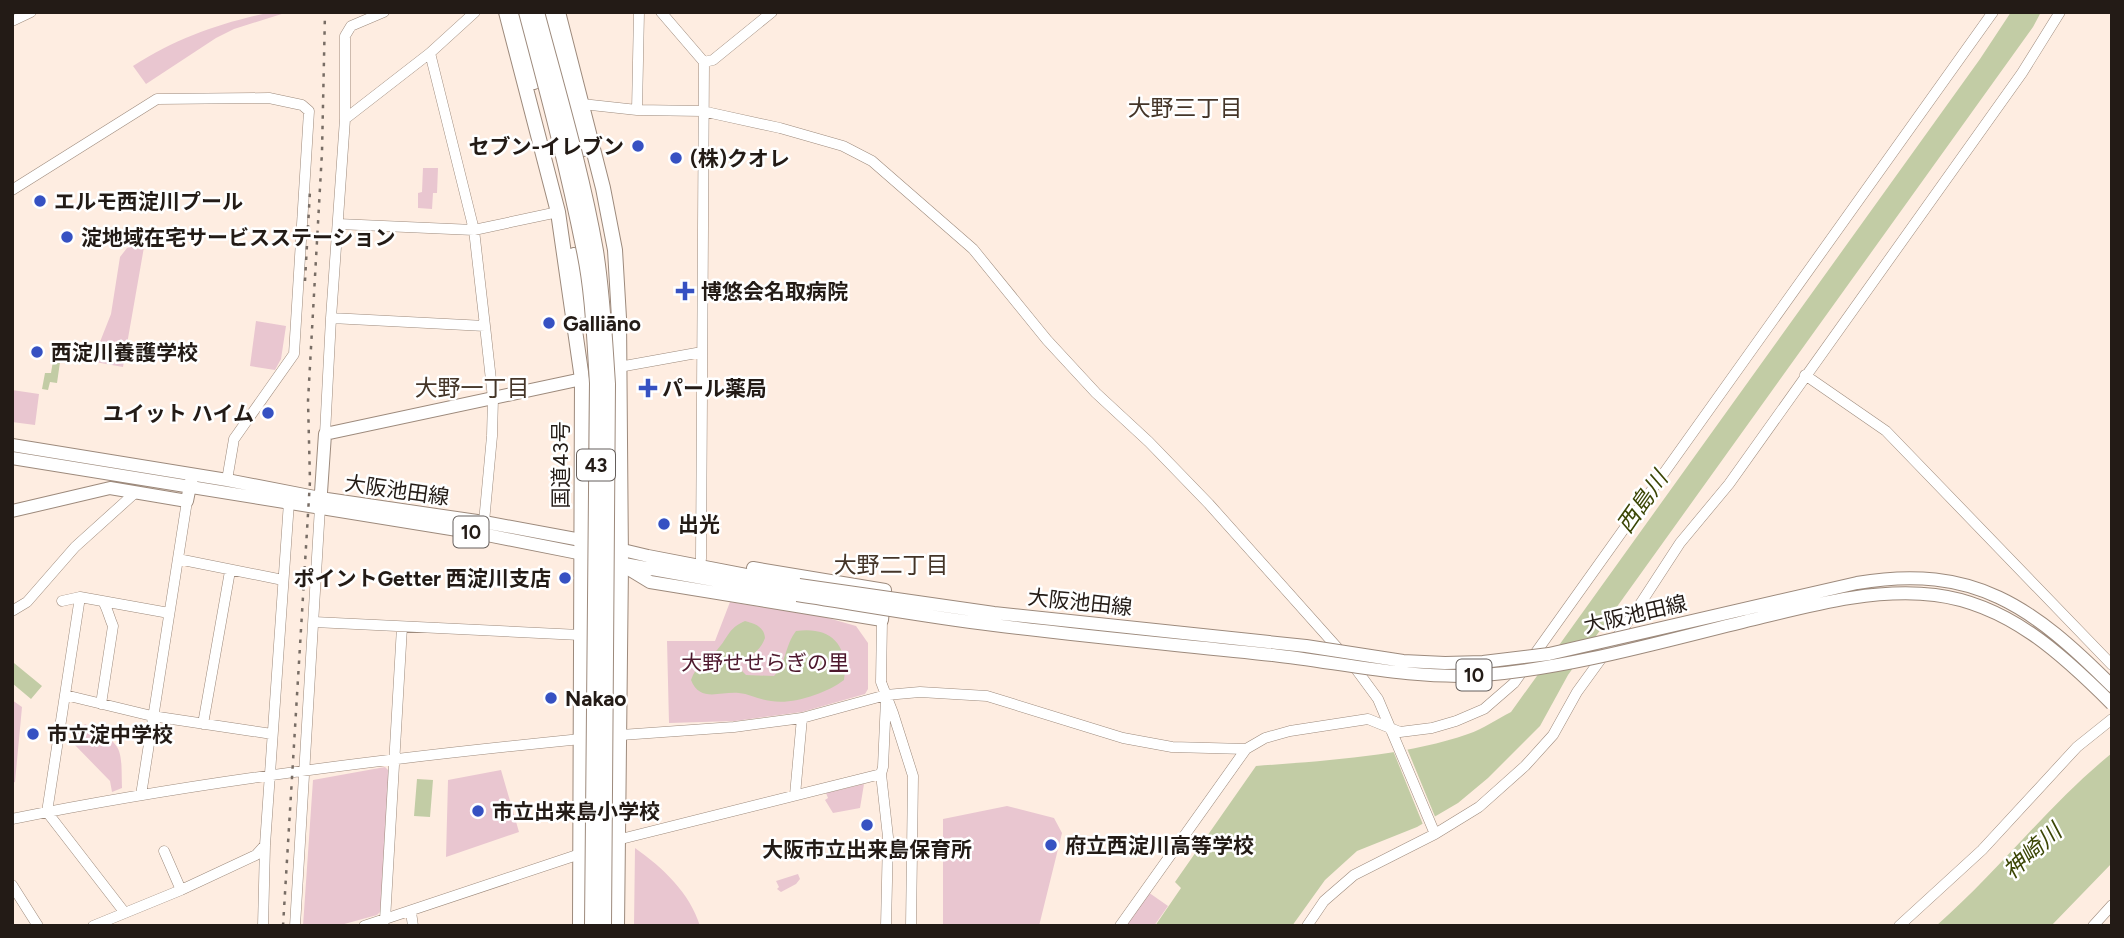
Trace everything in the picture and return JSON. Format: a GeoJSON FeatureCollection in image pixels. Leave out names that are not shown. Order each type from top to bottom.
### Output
{"type":"FeatureCollection","features":[{"type":"Feature","properties":{"kind":"highway","name":"国道43号"},"geometry":{"type":"LineString","coordinates":[[506,12],[558,212],[582,379],[580,854],[583,924]]}},
{"type":"Feature","properties":{"kind":"highway"},"geometry":{"type":"LineString","coordinates":[[516,12],[562,194],[579,288],[584,337],[582,379]]}},
{"type":"Feature","properties":{"kind":"highway","name":"国道43号"},"geometry":{"type":"LineString","coordinates":[[526,12],[585,252],[593,311],[597,383],[583,924]]}},
{"type":"Feature","properties":{"kind":"highway","name":"43"},"geometry":{"type":"LineString","coordinates":[[537,12],[583,186],[596,252],[605,324],[608,384],[604,926]]}},
{"type":"Feature","properties":{"kind":"highway"},"geometry":{"type":"LineString","coordinates":[[546,12],[601,220],[619,318]]}},
{"type":"Feature","properties":{"kind":"highway","name":"43"},"geometry":{"type":"LineString","coordinates":[[558,12],[610,219],[615,250],[619,318],[621,558],[621,735],[617,839],[619,926]]}},
{"type":"Feature","properties":{"kind":"main road"},"geometry":{"type":"LineString","coordinates":[[320,502],[325,434],[582,379]]}},
{"type":"Feature","properties":{"kind":"main road","name":"大阪池田線"},"geometry":{"type":"LineString","coordinates":[[12,445],[289,502],[320,502],[484,522],[621,558],[993,625],[1304,658],[1402,673],[1484,674],[1551,666],[1834,601],[1895,594],[1930,594],[1979,606],[2019,625],[2059,654],[2112,704]]}},
{"type":"Feature","properties":{"kind":"main road","name":"大阪池田線"},"geometry":{"type":"LineString","coordinates":[[12,458],[191,481],[227,480],[320,502],[581,546]]}},
{"type":"Feature","properties":{"kind":"main road"},"geometry":{"type":"LineString","coordinates":[[12,510],[110,488],[187,501],[191,481]]}},
{"type":"Feature","properties":{"kind":"main road","name":"大阪池田線"},"geometry":{"type":"LineString","coordinates":[[621,558],[648,556],[798,590],[1306,646],[1404,661],[1445,663],[1483,662],[1549,654],[1857,583],[1894,578],[1927,578],[1962,584],[2015,604],[2060,636],[2112,686]]}},
{"type":"Feature","properties":{"kind":"main road"},"geometry":{"type":"LineString","coordinates":[[621,558],[650,582],[882,620],[885,590],[701,559],[648,556]]}},
{"type":"Feature","properties":{"kind":"street"},"geometry":{"type":"LineString","coordinates":[[12,22],[31,12]]}},
{"type":"Feature","properties":{"kind":"street"},"geometry":{"type":"LineString","coordinates":[[325,434],[345,119],[346,32],[351,26],[384,12]]}},
{"type":"Feature","properties":{"kind":"street"},"geometry":{"type":"LineString","coordinates":[[345,119],[430,53],[475,12]]}},
{"type":"Feature","properties":{"kind":"street"},"geometry":{"type":"LineString","coordinates":[[637,110],[639,12]]}},
{"type":"Feature","properties":{"kind":"street"},"geometry":{"type":"LineString","coordinates":[[661,12],[704,62],[701,559]]}},
{"type":"Feature","properties":{"kind":"street"},"geometry":{"type":"LineString","coordinates":[[704,62],[713,60],[772,12]]}},
{"type":"Feature","properties":{"kind":"street"},"geometry":{"type":"LineString","coordinates":[[1120,926],[1246,749],[1265,738],[1290,731],[1368,719],[1400,732],[1432,727],[1456,721],[1484,709],[1514,683],[1993,12]]}},
{"type":"Feature","properties":{"kind":"street"},"geometry":{"type":"LineString","coordinates":[[1307,926],[1324,901],[1354,875],[1479,807],[1525,766],[1553,734],[1577,692],[1635,612],[1680,542],[1728,484],[2022,73],[2060,12]]}},
{"type":"Feature","properties":{"kind":"street"},"geometry":{"type":"LineString","coordinates":[[430,53],[474,230],[493,398],[484,522]]}},
{"type":"Feature","properties":{"kind":"street"},"geometry":{"type":"LineString","coordinates":[[12,190],[157,99],[270,98],[290,101],[306,107],[309,111],[295,354],[234,439],[227,480]]}},
{"type":"Feature","properties":{"kind":"street"},"geometry":{"type":"LineString","coordinates":[[582,104],[637,110],[702,111],[780,128],[843,146],[872,162],[950,228],[980,257],[1047,340],[1096,393],[1149,442],[1209,504],[1364,678],[1378,699],[1400,747],[1433,830]]}},
{"type":"Feature","properties":{"kind":"street"},"geometry":{"type":"LineString","coordinates":[[338,224],[474,230],[558,212]]}},
{"type":"Feature","properties":{"kind":"street"},"geometry":{"type":"LineString","coordinates":[[331,318],[485,326]]}},
{"type":"Feature","properties":{"kind":"street"},"geometry":{"type":"LineString","coordinates":[[619,367],[702,352]]}},
{"type":"Feature","properties":{"kind":"street"},"geometry":{"type":"LineString","coordinates":[[1805,375],[1886,431],[2112,665]]}},
{"type":"Feature","properties":{"kind":"street"},"geometry":{"type":"LineString","coordinates":[[12,611],[27,603],[75,547],[136,492]]}},
{"type":"Feature","properties":{"kind":"street"},"geometry":{"type":"LineString","coordinates":[[141,795],[187,501]]}},
{"type":"Feature","properties":{"kind":"street"},"geometry":{"type":"LineString","coordinates":[[263,926],[265,845],[289,502]]}},
{"type":"Feature","properties":{"kind":"street"},"geometry":{"type":"LineString","coordinates":[[295,926],[320,502]]}},
{"type":"Feature","properties":{"kind":"street"},"geometry":{"type":"LineString","coordinates":[[178,559],[283,580]]}},
{"type":"Feature","properties":{"kind":"street"},"geometry":{"type":"LineString","coordinates":[[203,724],[230,570]]}},
{"type":"Feature","properties":{"kind":"street"},"geometry":{"type":"LineString","coordinates":[[62,601],[80,597],[169,613]]}},
{"type":"Feature","properties":{"kind":"street"},"geometry":{"type":"LineString","coordinates":[[80,597],[47,812],[125,913]]}},
{"type":"Feature","properties":{"kind":"street"},"geometry":{"type":"LineString","coordinates":[[101,704],[113,626],[109,618],[110,612],[103,601]]}},
{"type":"Feature","properties":{"kind":"street"},"geometry":{"type":"LineString","coordinates":[[882,620],[881,682],[913,776],[911,926]]}},
{"type":"Feature","properties":{"kind":"street"},"geometry":{"type":"LineString","coordinates":[[314,622],[580,635]]}},
{"type":"Feature","properties":{"kind":"street"},"geometry":{"type":"LineString","coordinates":[[385,920],[402,627]]}},
{"type":"Feature","properties":{"kind":"street"},"geometry":{"type":"LineString","coordinates":[[621,735],[734,727],[802,718],[886,695],[920,692],[986,696],[1123,738],[1172,747],[1246,749]]}},
{"type":"Feature","properties":{"kind":"street"},"geometry":{"type":"LineString","coordinates":[[65,695],[152,716],[272,734]]}},
{"type":"Feature","properties":{"kind":"street"},"geometry":{"type":"LineString","coordinates":[[886,695],[881,774],[888,837],[886,926]]}},
{"type":"Feature","properties":{"kind":"street"},"geometry":{"type":"LineString","coordinates":[[795,795],[802,718]]}},
{"type":"Feature","properties":{"kind":"street"},"geometry":{"type":"LineString","coordinates":[[1899,926],[1982,850],[2077,747],[2112,719]]}},
{"type":"Feature","properties":{"kind":"street"},"geometry":{"type":"LineString","coordinates":[[12,818],[270,775],[394,758],[582,739]]}},
{"type":"Feature","properties":{"kind":"street"},"geometry":{"type":"LineString","coordinates":[[364,926],[580,854],[617,839],[881,774]]}},
{"type":"Feature","properties":{"kind":"street"},"geometry":{"type":"LineString","coordinates":[[93,926],[181,890],[256,855],[265,845]]}},
{"type":"Feature","properties":{"kind":"street"},"geometry":{"type":"LineString","coordinates":[[164,851],[181,890]]}},
{"type":"Feature","properties":{"kind":"street"},"geometry":{"type":"LineString","coordinates":[[12,886],[38,926]]}},
{"type":"Feature","properties":{"kind":"street"},"geometry":{"type":"LineString","coordinates":[[2093,926],[2112,905]]}},
{"type":"Feature","properties":{"kind":"street"},"geometry":{"type":"LineString","coordinates":[[411,912],[413,926]]}},
{"type":"Feature","properties":{"kind":"green space"},"geometry":{"type":"Polygon","coordinates":[[[272,12],[288,12],[234,29],[216,38],[146,84],[133,66],[200,32],[272,12]]]}},
{"type":"Feature","properties":{"kind":"green space"},"geometry":{"type":"Polygon","coordinates":[[[423,168],[438,168],[437,193],[433,193],[432,209],[418,208],[423,168]]]}},
{"type":"Feature","properties":{"kind":"green space"},"geometry":{"type":"Polygon","coordinates":[[[144,247],[123,367],[95,362],[94,357],[111,314],[120,257],[127,248],[144,247]]]}},
{"type":"Feature","properties":{"kind":"green space"},"geometry":{"type":"Polygon","coordinates":[[[256,321],[286,326],[281,359],[275,370],[250,366],[256,321]]]}},
{"type":"Feature","properties":{"kind":"green space"},"geometry":{"type":"Polygon","coordinates":[[[12,390],[39,394],[35,425],[12,422],[12,390]]]}},
{"type":"Feature","properties":{"kind":"green space","name":"大野せせらぎの里"},"geometry":{"type":"Polygon","coordinates":[[[730,602],[821,616],[856,626],[868,643],[868,689],[865,694],[802,712],[735,721],[669,723],[667,641],[715,641],[730,602]]]}},
{"type":"Feature","properties":{"kind":"green space"},"geometry":{"type":"Polygon","coordinates":[[[12,700],[22,707],[15,782],[12,783],[12,700]]]}},
{"type":"Feature","properties":{"kind":"green space"},"geometry":{"type":"Polygon","coordinates":[[[85,724],[107,737],[118,748],[122,788],[112,792],[110,781],[71,741],[85,724]]]}},
{"type":"Feature","properties":{"kind":"green space"},"geometry":{"type":"Polygon","coordinates":[[[385,767],[389,771],[381,911],[377,915],[337,926],[303,926],[313,780],[385,767]]]}},
{"type":"Feature","properties":{"kind":"green space"},"geometry":{"type":"Polygon","coordinates":[[[501,770],[519,832],[446,857],[448,780],[501,770]]]}},
{"type":"Feature","properties":{"kind":"green space"},"geometry":{"type":"Polygon","coordinates":[[[864,784],[860,808],[833,813],[825,800],[828,798],[826,793],[864,784]]]}},
{"type":"Feature","properties":{"kind":"green space"},"geometry":{"type":"Polygon","coordinates":[[[1007,806],[1054,818],[1062,833],[1039,926],[943,926],[943,819],[1007,806]]]}},
{"type":"Feature","properties":{"kind":"green space"},"geometry":{"type":"Polygon","coordinates":[[[635,848],[674,882],[689,903],[700,926],[634,926],[635,848]]]}},
{"type":"Feature","properties":{"kind":"green space"},"geometry":{"type":"Polygon","coordinates":[[[798,874],[800,879],[796,884],[781,892],[777,889],[779,887],[776,881],[798,874]]]}},
{"type":"Feature","properties":{"kind":"green space"},"geometry":{"type":"Polygon","coordinates":[[[1148,892],[1168,906],[1154,926],[1124,926],[1148,892]]]}},
{"type":"Feature","properties":{"kind":"water"},"geometry":{"type":"Polygon","coordinates":[[[2011,12],[2041,12],[2033,27],[1568,675],[1540,726],[1488,778],[1458,803],[1417,827],[1357,851],[1325,880],[1292,926],[1155,926],[1181,888],[1175,882],[1256,766],[1418,748],[1474,732],[1511,712],[2011,12]]]}},
{"type":"Feature","properties":{"kind":"water"},"geometry":{"type":"Polygon","coordinates":[[[53,361],[60,362],[57,383],[50,382],[48,390],[42,389],[45,373],[51,373],[53,361]]]}},
{"type":"Feature","properties":{"kind":"water"},"geometry":{"type":"Polygon","coordinates":[[[745,621],[759,626],[765,638],[753,654],[735,658],[730,665],[731,669],[742,671],[746,675],[774,676],[796,631],[808,630],[828,635],[835,640],[844,657],[844,680],[799,700],[780,702],[739,693],[705,694],[700,691],[691,680],[696,671],[717,650],[731,630],[745,621]]]}},
{"type":"Feature","properties":{"kind":"water"},"geometry":{"type":"Polygon","coordinates":[[[14,663],[42,686],[31,699],[12,683],[14,663]]]}},
{"type":"Feature","properties":{"kind":"water","name":"神崎川"},"geometry":{"type":"Polygon","coordinates":[[[2112,753],[2112,863],[2051,926],[1936,926],[1981,884],[2066,794],[2112,753]]]}},
{"type":"Feature","properties":{"kind":"water"},"geometry":{"type":"Polygon","coordinates":[[[417,779],[433,780],[430,817],[414,816],[417,779]]]}},
{"type":"Feature","properties":{"kind":"pier"},"geometry":{"type":"Polygon","coordinates":[[[1406,746],[1436,819],[1424,827],[1392,748],[1406,746]]]}},
{"type":"Feature","properties":{"kind":"railway"},"geometry":{"type":"LineString","coordinates":[[283,926],[310,481],[308,401],[322,152],[325,12]]}},
{"type":"Feature","properties":{"kind":"railway"},"geometry":{"type":"LineString","coordinates":[[305,281],[310,191]]}},
{"type":"Feature","properties":{"kind":"place","name":"セブン-イレブン"},"geometry":{"type":"Point","coordinates":[638,146]}},
{"type":"Feature","properties":{"kind":"place","name":"(株)クオレ"},"geometry":{"type":"Point","coordinates":[676,158]}},
{"type":"Feature","properties":{"kind":"place","name":"エルモ西淀川プール"},"geometry":{"type":"Point","coordinates":[40,201]}},
{"type":"Feature","properties":{"kind":"place","name":"淀地域在宅サービスステーション"},"geometry":{"type":"Point","coordinates":[67,237]}},
{"type":"Feature","properties":{"kind":"place","name":"博悠会名取病院"},"geometry":{"type":"Point","coordinates":[685,291]}},
{"type":"Feature","properties":{"kind":"place","name":"Galliāno"},"geometry":{"type":"Point","coordinates":[549,323]}},
{"type":"Feature","properties":{"kind":"place","name":"西淀川養護学校"},"geometry":{"type":"Point","coordinates":[37,352]}},
{"type":"Feature","properties":{"kind":"place","name":"パール薬局"},"geometry":{"type":"Point","coordinates":[648,388]}},
{"type":"Feature","properties":{"kind":"place","name":"ユイット ハイム"},"geometry":{"type":"Point","coordinates":[268,413]}},
{"type":"Feature","properties":{"kind":"place","name":"出光"},"geometry":{"type":"Point","coordinates":[664,524]}},
{"type":"Feature","properties":{"kind":"place","name":"ポイントGetter 西淀川支店"},"geometry":{"type":"Point","coordinates":[565,578]}},
{"type":"Feature","properties":{"kind":"place","name":"Nakao"},"geometry":{"type":"Point","coordinates":[551,698]}},
{"type":"Feature","properties":{"kind":"place","name":"市立淀中学校"},"geometry":{"type":"Point","coordinates":[33,734]}},
{"type":"Feature","properties":{"kind":"place","name":"市立出来島小学校"},"geometry":{"type":"Point","coordinates":[478,811]}},
{"type":"Feature","properties":{"kind":"place","name":"大阪市立出来島保育所"},"geometry":{"type":"Point","coordinates":[867,825]}},
{"type":"Feature","properties":{"kind":"place","name":"府立西淀川高等学校"},"geometry":{"type":"Point","coordinates":[1051,845]}},
{"type":"Feature","properties":{"kind":"district","name":"大野三丁目"},"geometry":{"type":"Point","coordinates":[1185,108]}},
{"type":"Feature","properties":{"kind":"district","name":"大野一丁目"},"geometry":{"type":"Point","coordinates":[472,388]}},
{"type":"Feature","properties":{"kind":"district","name":"大野二丁目"},"geometry":{"type":"Point","coordinates":[891,565]}},
{"type":"Feature","properties":{"kind":"water label","name":"西島川"},"geometry":{"type":"Point","coordinates":[1642,502]}}]}
